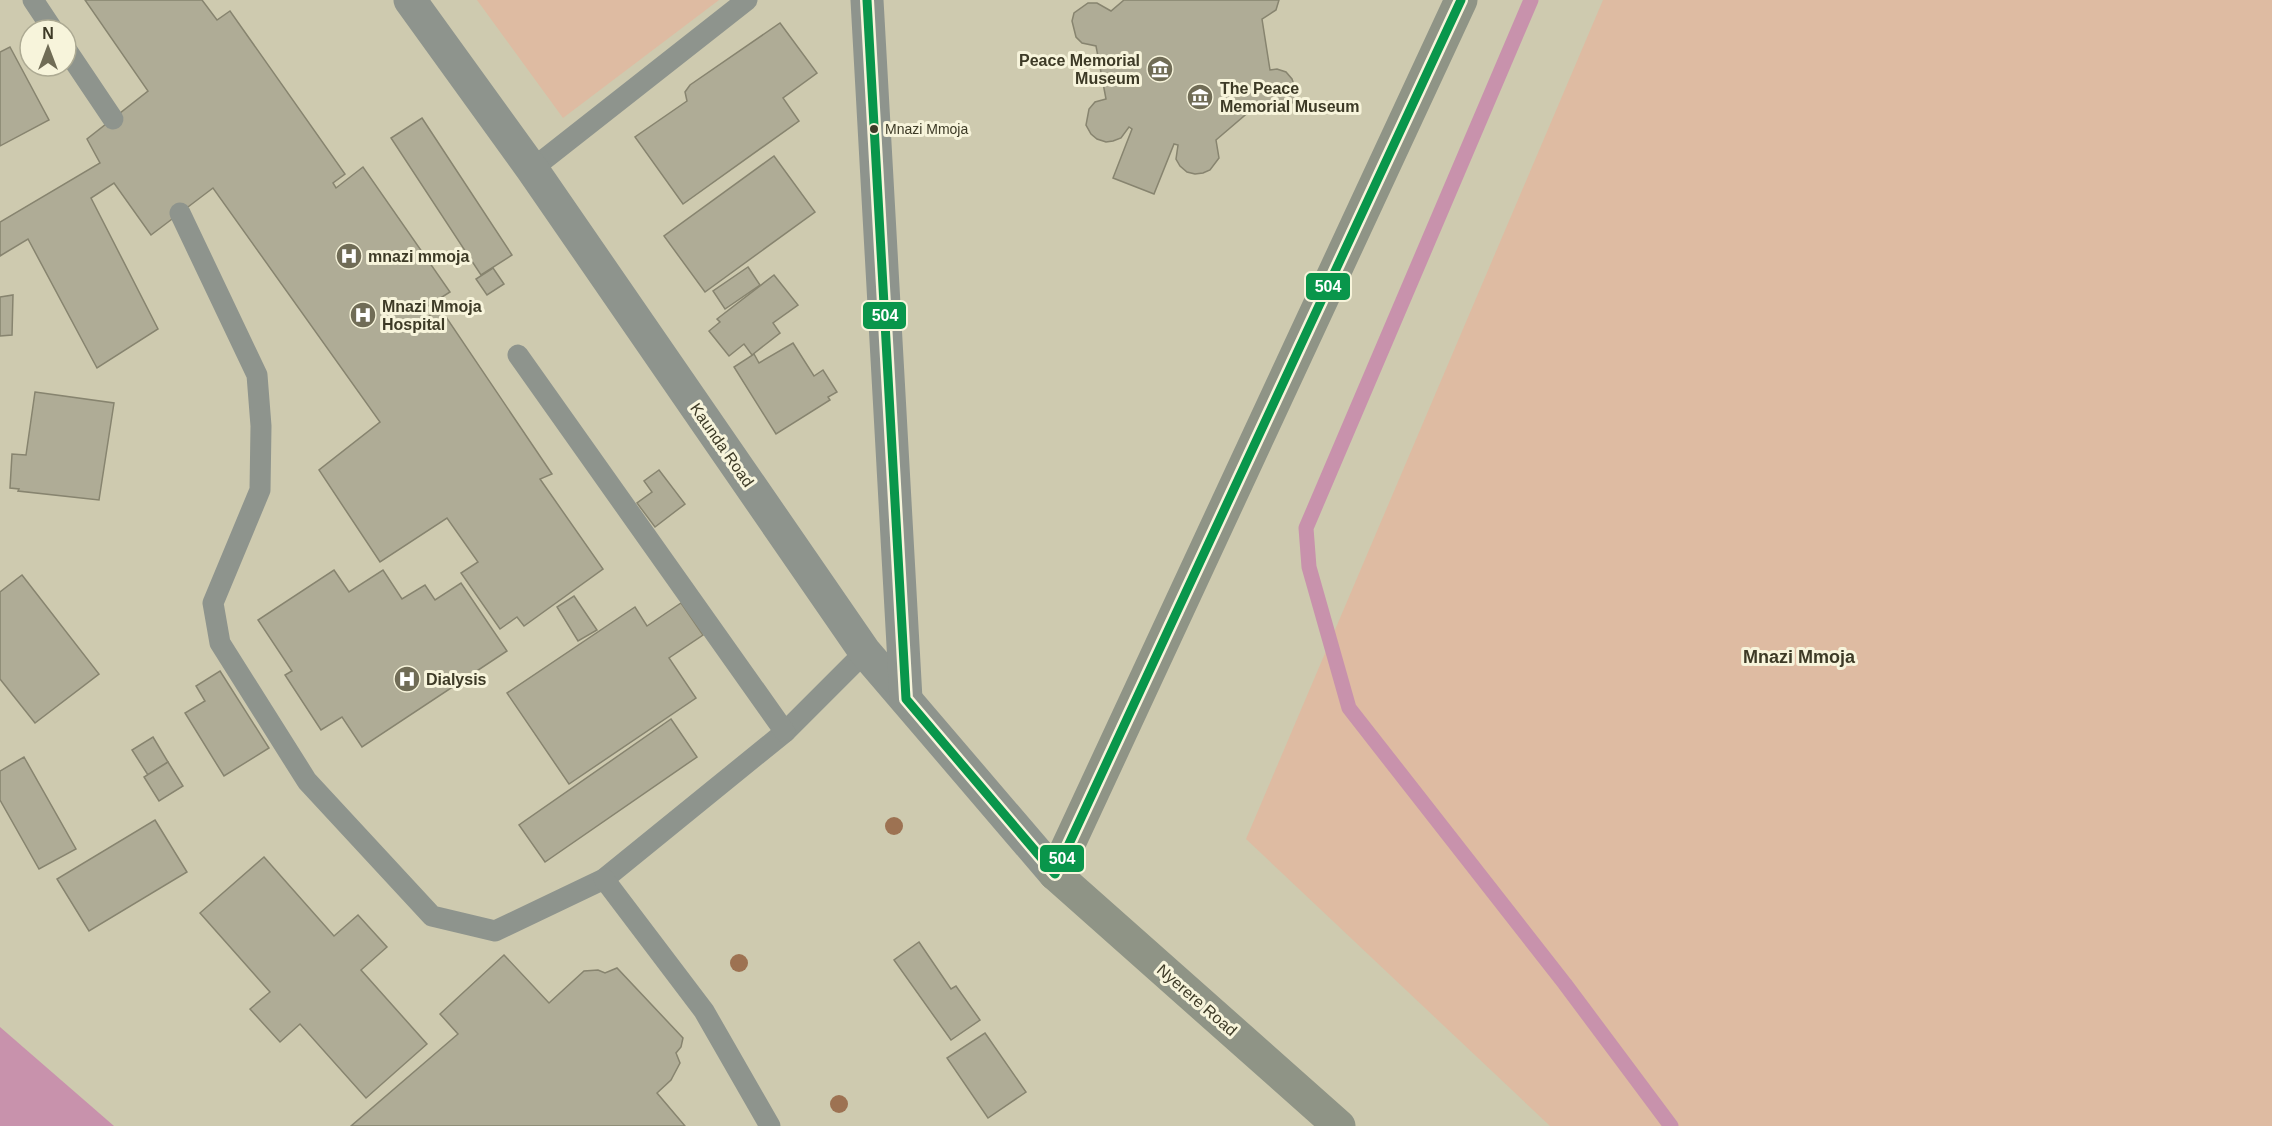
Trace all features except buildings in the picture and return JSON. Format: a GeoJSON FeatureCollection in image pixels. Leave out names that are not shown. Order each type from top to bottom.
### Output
{"type":"FeatureCollection","features":[{"type":"Feature","properties":{"kind":"main road"},"geometry":{"type":"LineString","coordinates":[[1055,874],[1461,0]]}},
{"type":"Feature","properties":{"kind":"main road","name":"Nyerere Road"},"geometry":{"type":"LineString","coordinates":[[1055,874],[1340,1126]]}},
{"type":"Feature","properties":{"kind":"street","name":"Kaunda Road"},"geometry":{"type":"LineString","coordinates":[[410,0],[532,168],[865,652],[1055,874]]}},
{"type":"Feature","properties":{"kind":"street"},"geometry":{"type":"LineString","coordinates":[[867,0],[906,699]]}},
{"type":"Feature","properties":{"kind":"lane"},"geometry":{"type":"LineString","coordinates":[[33,0],[45,18]]}},
{"type":"Feature","properties":{"kind":"lane"},"geometry":{"type":"LineString","coordinates":[[532,168],[747,0]]}},
{"type":"Feature","properties":{"kind":"lane"},"geometry":{"type":"LineString","coordinates":[[78,67],[113,119]]}},
{"type":"Feature","properties":{"kind":"lane"},"geometry":{"type":"LineString","coordinates":[[180,213],[257,375],[261,426],[260,490],[213,603],[220,643],[307,782],[432,916],[495,931],[604,879],[785,732],[865,652]]}},
{"type":"Feature","properties":{"kind":"lane"},"geometry":{"type":"LineString","coordinates":[[518,355],[785,732]]}},
{"type":"Feature","properties":{"kind":"lane"},"geometry":{"type":"LineString","coordinates":[[604,879],[704,1011],[770,1126]]}},
{"type":"Feature","properties":{"kind":"shaded area"},"geometry":{"type":"Polygon","coordinates":[[[477,0],[719,0],[563,118],[477,0]]]}},
{"type":"Feature","properties":{"kind":"shaded area"},"geometry":{"type":"Polygon","coordinates":[[[1603,0],[2272,0],[2272,1126],[1550,1126],[1246,839],[1603,0]]]}},
{"type":"Feature","properties":{"kind":"shaded area"},"geometry":{"type":"Polygon","coordinates":[[[0,1027],[114,1126],[0,1126],[0,1027]]]}},
{"type":"Feature","properties":{"kind":"waterway"},"geometry":{"type":"LineString","coordinates":[[1531,0],[1306,528],[1309,567],[1349,708],[1565,984],[1671,1126]]}},
{"type":"Feature","properties":{"kind":"transit line","name":"504"},"geometry":{"type":"LineString","coordinates":[[867,0],[906,699],[1055,874],[1461,0]]}},
{"type":"Feature","properties":{"kind":"place","name":"Peace Memorial Museum"},"geometry":{"type":"Point","coordinates":[1160,69]}},
{"type":"Feature","properties":{"kind":"place","name":"The Peace Memorial Museum"},"geometry":{"type":"Point","coordinates":[1200,97]}},
{"type":"Feature","properties":{"kind":"place","name":"Mnazi Mmoja"},"geometry":{"type":"Point","coordinates":[874,129]}},
{"type":"Feature","properties":{"kind":"place","name":"mnazi mmoja"},"geometry":{"type":"Point","coordinates":[349,256]}},
{"type":"Feature","properties":{"kind":"place","name":"Mnazi Mmoja Hospital"},"geometry":{"type":"Point","coordinates":[363,315]}},
{"type":"Feature","properties":{"kind":"place","name":"Dialysis"},"geometry":{"type":"Point","coordinates":[407,679]}},
{"type":"Feature","properties":{"kind":"district","name":"Mnazi Mmoja"},"geometry":{"type":"Point","coordinates":[1799,657]}}]}
